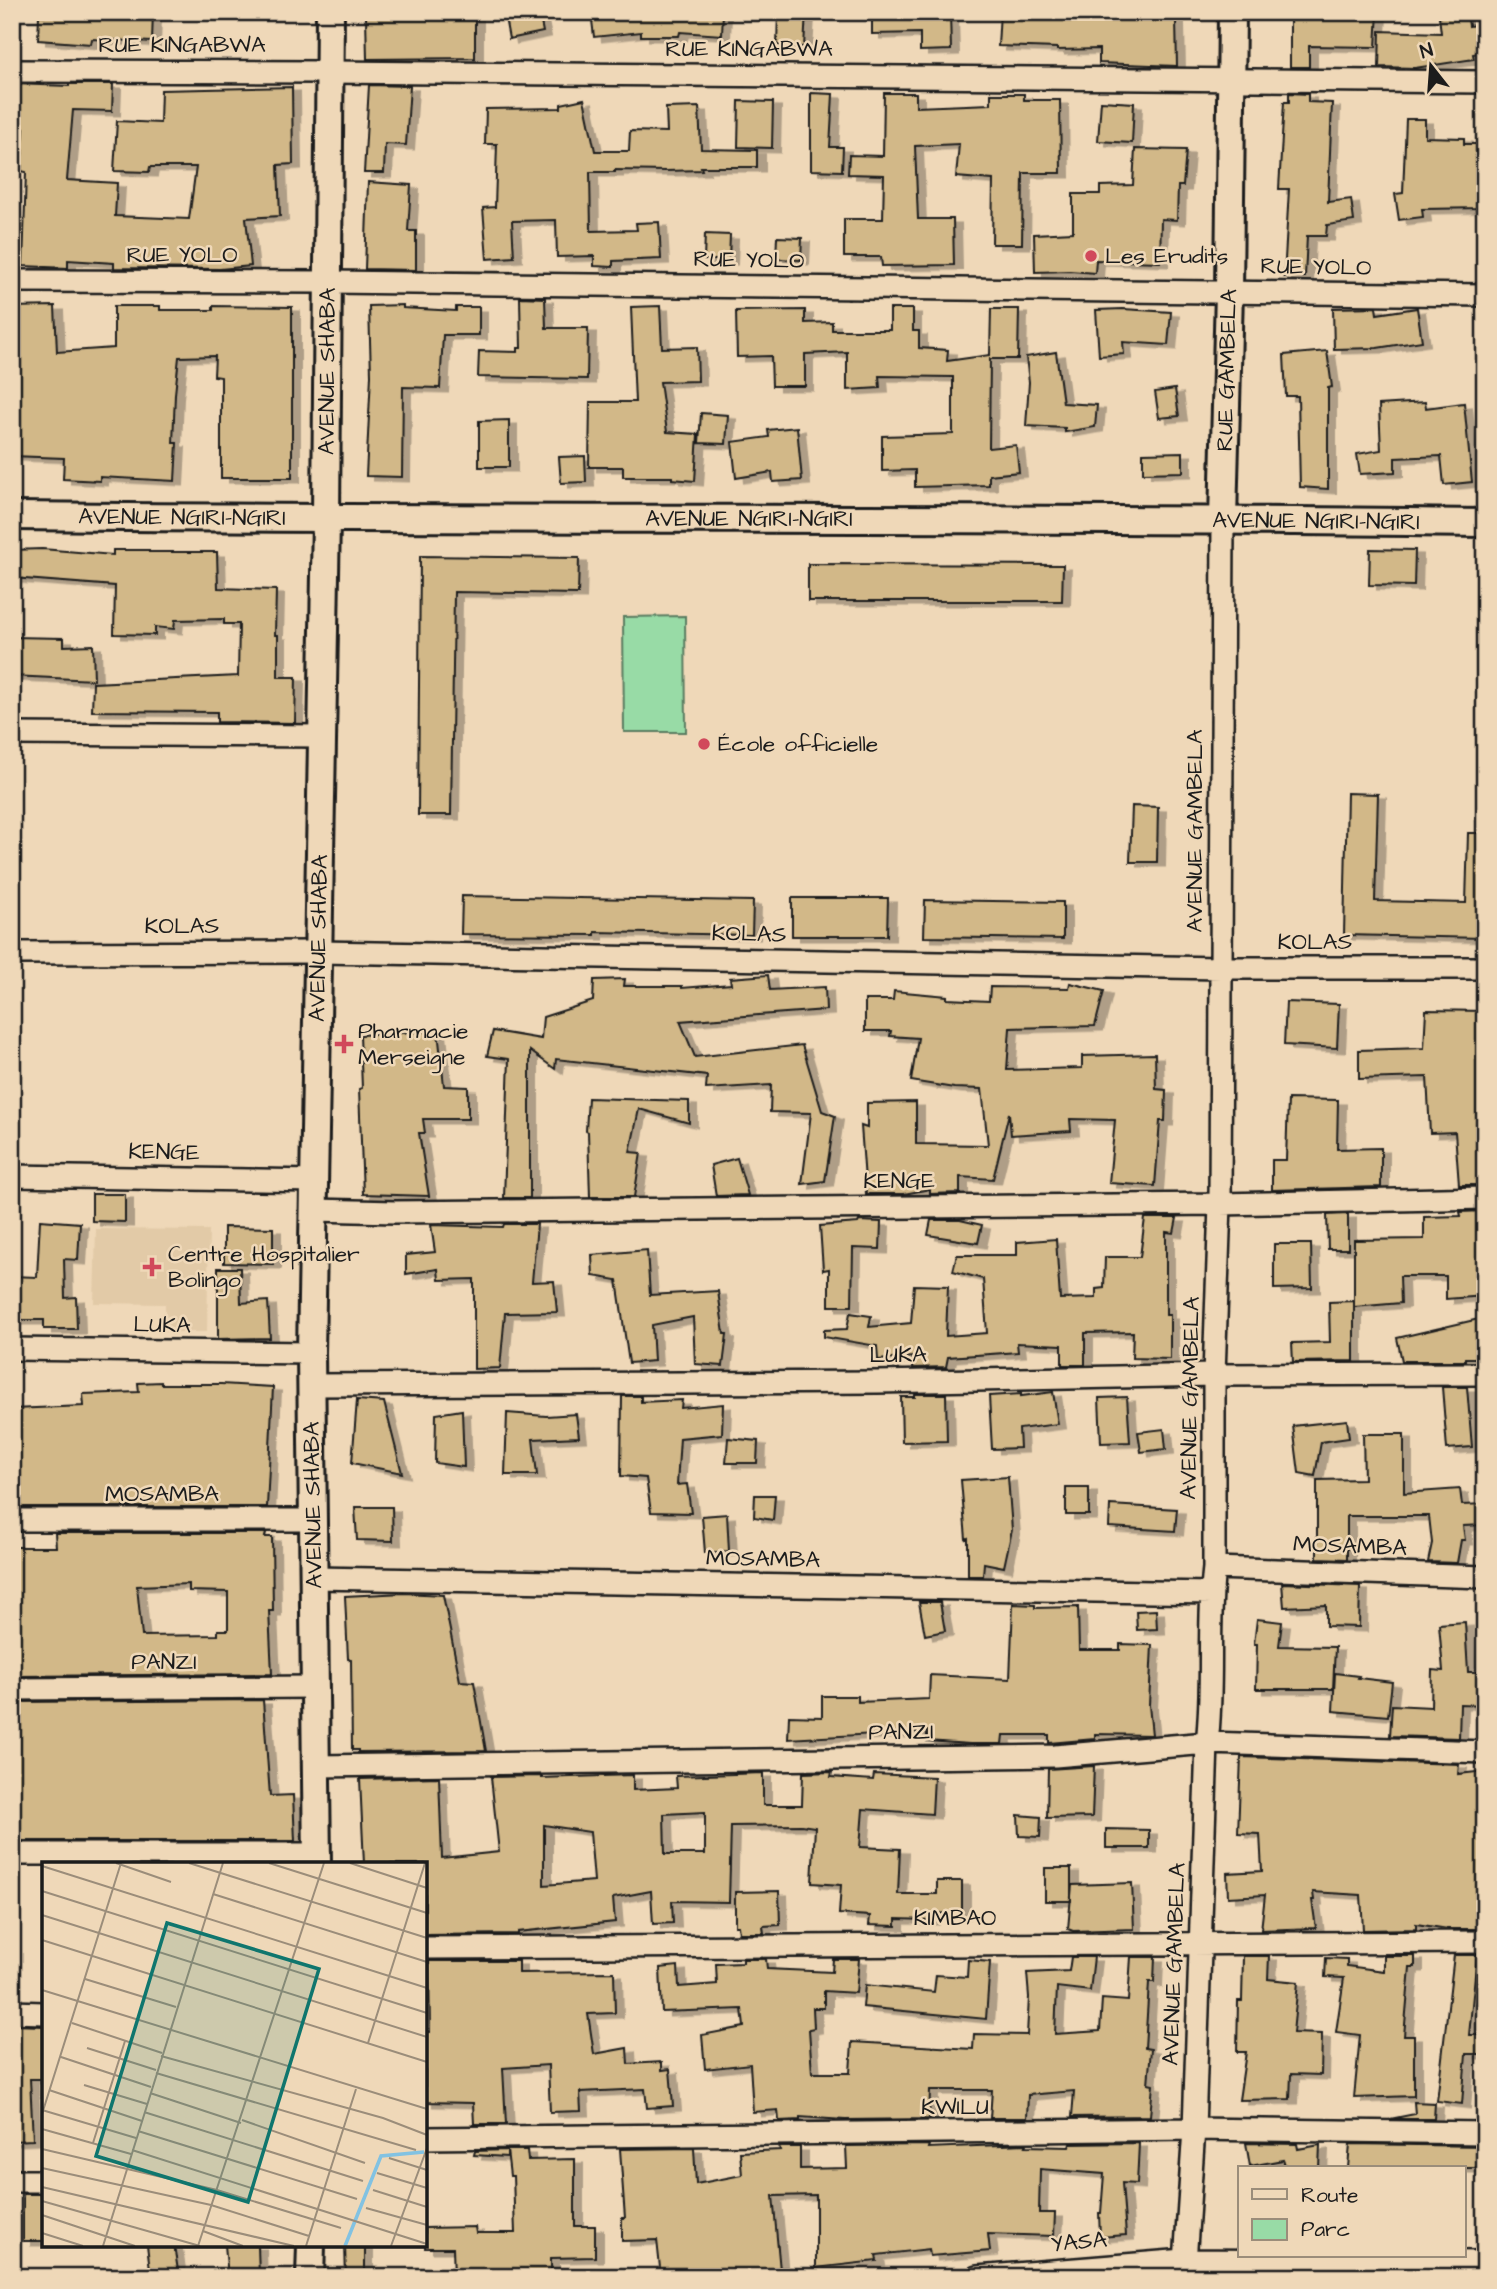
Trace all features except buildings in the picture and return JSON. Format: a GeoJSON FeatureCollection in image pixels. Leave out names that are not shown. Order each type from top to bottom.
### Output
{"type":"FeatureCollection","features":[{"type":"Feature","properties":{"kind":"street","name":"AVENUE SHABA"},"geometry":{"type":"LineString","coordinates":[[317,1859],[312,1353],[326,519],[330,12]]}},
{"type":"Feature","properties":{"kind":"street","name":"RUE GAMBELA"},"geometry":{"type":"LineString","coordinates":[[1223,519],[1232,12]]}},
{"type":"Feature","properties":{"kind":"street","name":"RUE KINGABWA"},"geometry":{"type":"LineString","coordinates":[[12,71],[1485,82]]}},
{"type":"Feature","properties":{"kind":"street","name":"RUE YOLO"},"geometry":{"type":"LineString","coordinates":[[12,281],[1485,295]]}},
{"type":"Feature","properties":{"kind":"street","name":"AVENUE NGIRI-NGIRI"},"geometry":{"type":"LineString","coordinates":[[12,516],[326,519],[1223,519],[1485,523]]}},
{"type":"Feature","properties":{"kind":"street","name":"AVENUE GAMBELA"},"geometry":{"type":"LineString","coordinates":[[1185,2268],[1194,2130],[1210,1713],[1211,1593],[1214,1568],[1214,1375],[1220,1204],[1223,519]]}},
{"type":"Feature","properties":{"kind":"street"},"geometry":{"type":"LineString","coordinates":[[12,734],[322,736]]}},
{"type":"Feature","properties":{"kind":"street","name":"KOLAS"},"geometry":{"type":"LineString","coordinates":[[12,953],[319,953],[1221,968],[1485,968]]}},
{"type":"Feature","properties":{"kind":"street","name":"KENGE"},"geometry":{"type":"LineString","coordinates":[[12,1176],[315,1181]]}},
{"type":"Feature","properties":{"kind":"street","name":"KENGE"},"geometry":{"type":"LineString","coordinates":[[314,1210],[395,1212],[1220,1204],[1485,1198]]}},
{"type":"Feature","properties":{"kind":"street","name":"LUKA"},"geometry":{"type":"LineString","coordinates":[[12,1349],[312,1353]]}},
{"type":"Feature","properties":{"kind":"street","name":"LUKA"},"geometry":{"type":"LineString","coordinates":[[312,1385],[864,1382],[1214,1375],[1485,1374]]}},
{"type":"Feature","properties":{"kind":"street","name":"MOSAMBA"},"geometry":{"type":"LineString","coordinates":[[12,1520],[312,1520]]}},
{"type":"Feature","properties":{"kind":"street","name":"MOSAMBA"},"geometry":{"type":"LineString","coordinates":[[1214,1568],[1485,1577]]}},
{"type":"Feature","properties":{"kind":"street","name":"MOSAMBA"},"geometry":{"type":"LineString","coordinates":[[314,1578],[1211,1593]]}},
{"type":"Feature","properties":{"kind":"street","name":"PANZI"},"geometry":{"type":"LineString","coordinates":[[12,1689],[316,1687]]}},
{"type":"Feature","properties":{"kind":"street","name":"PANZI"},"geometry":{"type":"LineString","coordinates":[[317,1766],[1041,1756],[1207,1743],[1485,1752]]}},
{"type":"Feature","properties":{"kind":"street"},"geometry":{"type":"LineString","coordinates":[[12,1854],[317,1859]]}},
{"type":"Feature","properties":{"kind":"street","name":"KIMBAO"},"geometry":{"type":"LineString","coordinates":[[427,1948],[1485,1942]]}},
{"type":"Feature","properties":{"kind":"street"},"geometry":{"type":"LineString","coordinates":[[12,2012],[42,2013]]}},
{"type":"Feature","properties":{"kind":"street","name":"KWILU"},"geometry":{"type":"LineString","coordinates":[[427,2138],[1194,2130],[1485,2133]]}},
{"type":"Feature","properties":{"kind":"street"},"geometry":{"type":"LineString","coordinates":[[12,2181],[42,2181]]}},
{"type":"Feature","properties":{"kind":"street"},"geometry":{"type":"LineString","coordinates":[[310,2277],[311,2247]]}},
{"type":"Feature","properties":{"kind":"street","name":"YASA"},"geometry":{"type":"LineString","coordinates":[[977,2277],[1185,2268],[1485,2262]]}},
{"type":"Feature","properties":{"kind":"shaded area","name":"Centre Hospitalier Bolingo"},"geometry":{"type":"Polygon","coordinates":[[[96,1229],[209,1230],[207,1332],[165,1332],[165,1304],[94,1303],[96,1229]]]}},
{"type":"Feature","properties":{"kind":"green space"},"geometry":{"type":"Polygon","coordinates":[[[685,616],[686,732],[624,732],[623,617],[685,616]]]}},
{"type":"Feature","properties":{"kind":"place","name":"Les Erudits"},"geometry":{"type":"Point","coordinates":[1091,256]}},
{"type":"Feature","properties":{"kind":"place","name":"École officielle"},"geometry":{"type":"Point","coordinates":[704,744]}},
{"type":"Feature","properties":{"kind":"place","name":"Pharmacie Merseigne"},"geometry":{"type":"Point","coordinates":[344,1044]}},
{"type":"Feature","properties":{"kind":"place","name":"Centre Hospitalier Bolingo"},"geometry":{"type":"Point","coordinates":[152,1267]}}]}
